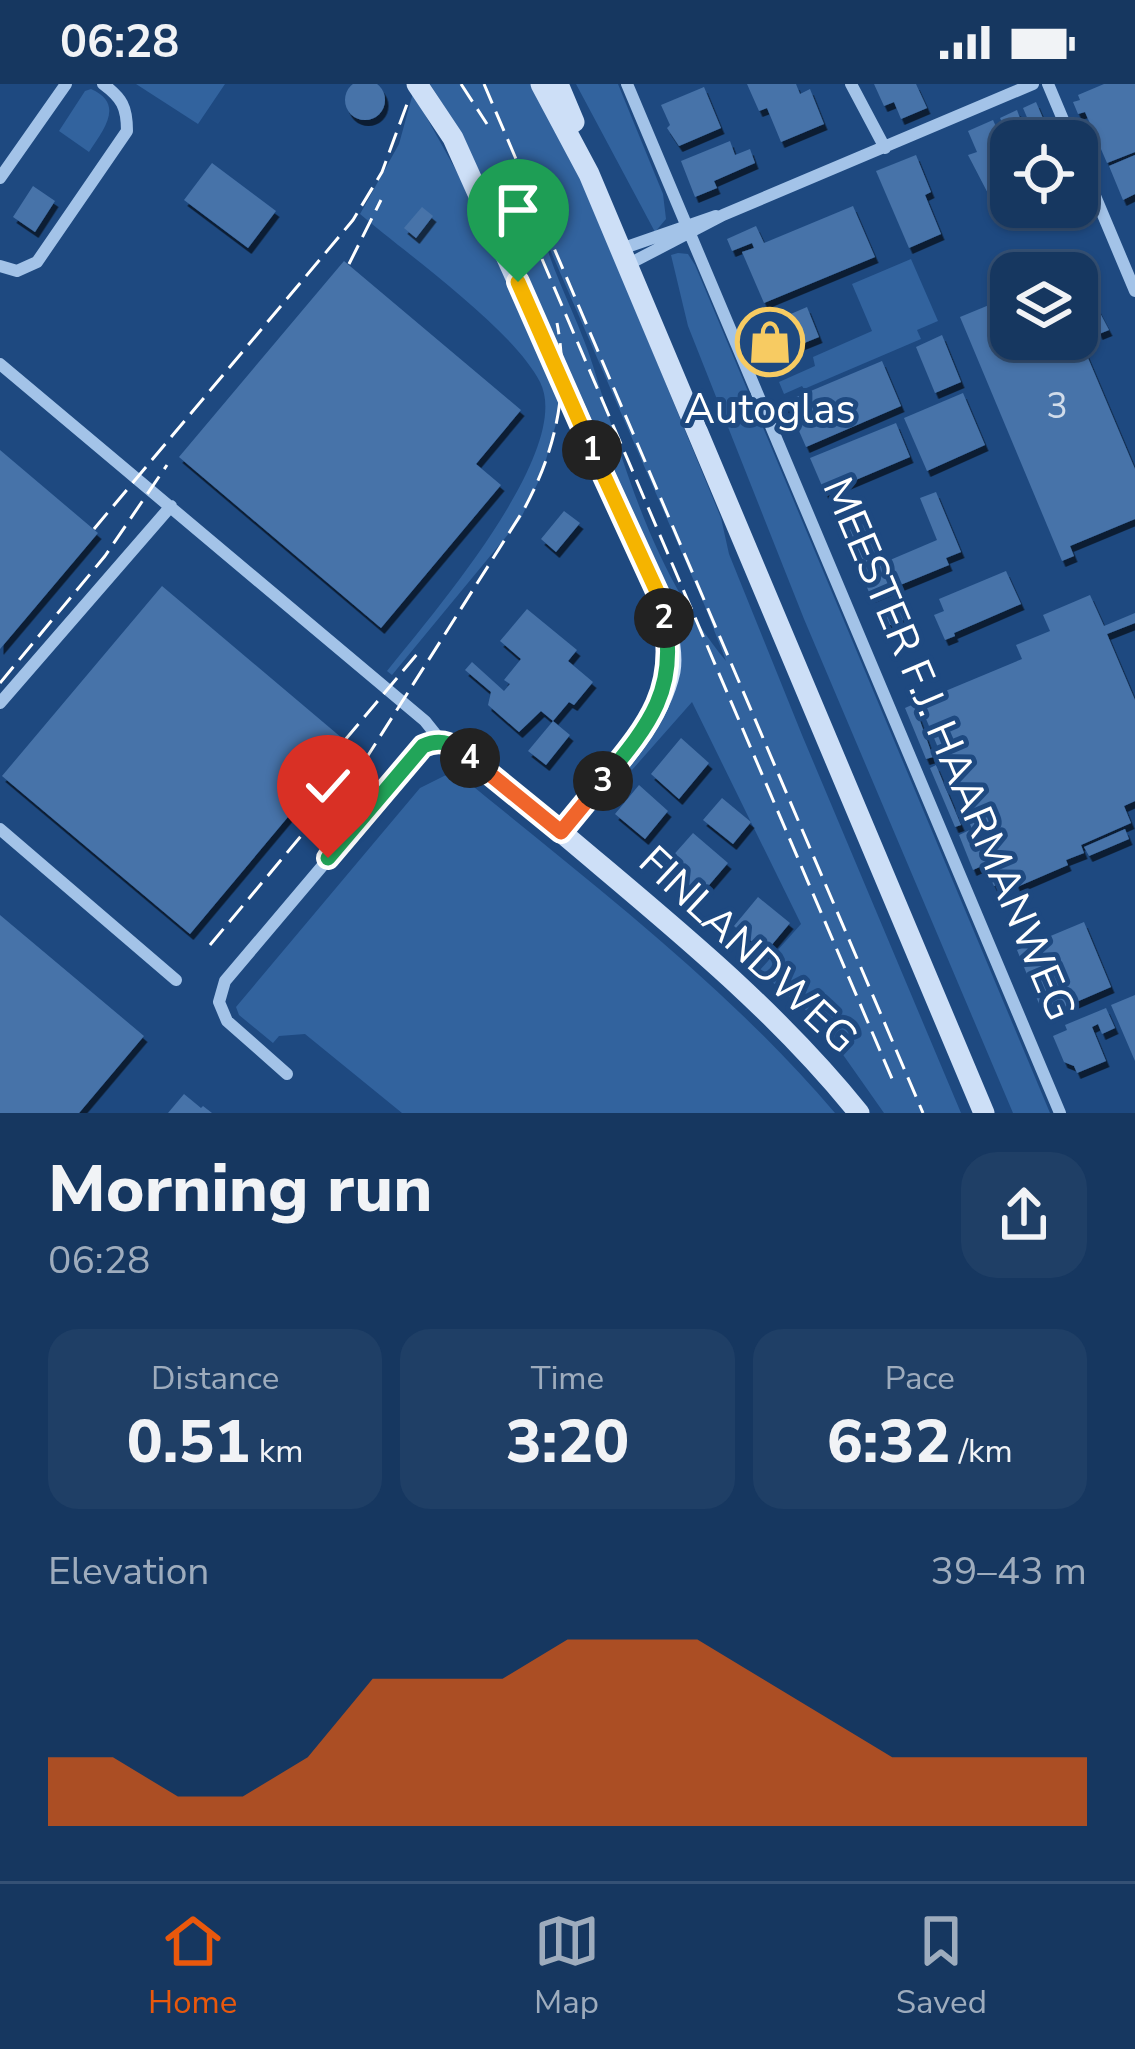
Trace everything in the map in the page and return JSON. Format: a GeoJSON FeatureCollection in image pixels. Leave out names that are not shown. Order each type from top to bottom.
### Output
{"type":"FeatureCollection","features":[{"type":"Feature","properties":{"kind":"street"},"geometry":{"type":"LineString","coordinates":[[0,178],[66,84]]}},
{"type":"Feature","properties":{"kind":"street"},"geometry":{"type":"LineString","coordinates":[[0,266],[17,271],[38,262],[127,131],[122,98],[103,84]]}},
{"type":"Feature","properties":{"kind":"street"},"geometry":{"type":"LineString","coordinates":[[0,364],[425,721],[441,741],[468,756],[561,832],[645,730],[670,670],[668,636],[660,598],[453,138],[417,84]]}},
{"type":"Feature","properties":{"kind":"street"},"geometry":{"type":"LineString","coordinates":[[541,84],[590,174]]}},
{"type":"Feature","properties":{"kind":"street"},"geometry":{"type":"LineString","coordinates":[[558,84],[624,257],[983,1113]]}},
{"type":"Feature","properties":{"kind":"street","name":"MEESTER F.J. HAARMANWEG"},"geometry":{"type":"LineString","coordinates":[[626,84],[1060,1113]]}},
{"type":"Feature","properties":{"kind":"street"},"geometry":{"type":"LineString","coordinates":[[851,84],[884,148]]}},
{"type":"Feature","properties":{"kind":"street"},"geometry":{"type":"LineString","coordinates":[[624,257],[1033,84]]}},
{"type":"Feature","properties":{"kind":"street"},"geometry":{"type":"LineString","coordinates":[[1048,84],[1063,120]]}},
{"type":"Feature","properties":{"kind":"street"},"geometry":{"type":"LineString","coordinates":[[1098,203],[1135,290]]}},
{"type":"Feature","properties":{"kind":"street"},"geometry":{"type":"LineString","coordinates":[[0,704],[171,506]]}},
{"type":"Feature","properties":{"kind":"street"},"geometry":{"type":"LineString","coordinates":[[287,1074],[227,1021],[219,1002],[224,981],[416,753],[441,741]]}},
{"type":"Feature","properties":{"kind":"street"},"geometry":{"type":"LineString","coordinates":[[0,829],[176,980]]}},
{"type":"Feature","properties":{"kind":"street","name":"FINLANDWEG"},"geometry":{"type":"LineString","coordinates":[[561,832],[758,1000],[859,1113]]}},
{"type":"Feature","properties":{"kind":"shaded area"},"geometry":{"type":"Polygon","coordinates":[[[136,84],[225,84],[198,124],[136,84]]]}},
{"type":"Feature","properties":{"kind":"shaded area"},"geometry":{"type":"Polygon","coordinates":[[[430,84],[534,84],[585,187],[721,518],[729,554],[802,735],[961,1113],[884,1113],[820,1022],[759,971],[801,924],[692,702],[632,770],[628,766],[676,648],[444,106],[430,84]],[[542,231],[645,522],[680,593],[726,661],[542,231]]]}},
{"type":"Feature","properties":{"kind":"shaded area"},"geometry":{"type":"Polygon","coordinates":[[[576,84],[618,84],[663,194],[666,219],[655,232],[576,84]]]}},
{"type":"Feature","properties":{"kind":"shaded area"},"geometry":{"type":"Polygon","coordinates":[[[91,89],[109,109],[89,152],[59,131],[91,89]]]}},
{"type":"Feature","properties":{"kind":"shaded area"},"geometry":{"type":"Polygon","coordinates":[[[413,93],[463,183],[561,406],[542,474],[520,520],[392,675],[387,671],[463,574],[518,490],[537,449],[545,412],[540,382],[507,339],[360,214],[399,144],[413,93]]]}},
{"type":"Feature","properties":{"kind":"shaded area"},"geometry":{"type":"Polygon","coordinates":[[[688,254],[695,265],[1050,1113],[1013,1113],[804,619],[688,326],[671,255],[688,254]]]}},
{"type":"Feature","properties":{"kind":"shaded area"},"geometry":{"type":"Polygon","coordinates":[[[911,259],[938,321],[917,330],[921,339],[784,394],[779,382],[815,366],[813,357],[872,331],[852,284],[911,259]]]}},
{"type":"Feature","properties":{"kind":"shaded area"},"geometry":{"type":"Polygon","coordinates":[[[448,774],[463,778],[704,979],[835,1113],[402,1113],[305,1034],[279,1036],[273,1043],[239,1015],[236,1007],[420,788],[448,774]]]}},
{"type":"Feature","properties":{"kind":"building"},"geometry":{"type":"Polygon","coordinates":[[[365,80],[379,86],[385,100],[379,114],[365,120],[351,114],[345,100],[351,86],[365,80]]]}},
{"type":"Feature","properties":{"kind":"building"},"geometry":{"type":"Polygon","coordinates":[[[747,84],[796,84],[800,94],[810,89],[824,124],[781,142],[767,108],[759,111],[747,84]]]}},
{"type":"Feature","properties":{"kind":"building"},"geometry":{"type":"Polygon","coordinates":[[[874,84],[916,84],[927,108],[901,119],[894,102],[884,106],[874,84]]]}},
{"type":"Feature","properties":{"kind":"building"},"geometry":{"type":"Polygon","coordinates":[[[1104,84],[1135,84],[1135,152],[1107,163],[1098,142],[1098,120],[1088,120],[1085,112],[1078,114],[1073,102],[1080,100],[1078,95],[1104,84]]]}},
{"type":"Feature","properties":{"kind":"building"},"geometry":{"type":"Polygon","coordinates":[[[704,87],[721,128],[679,146],[667,128],[670,125],[661,105],[704,87]]]}},
{"type":"Feature","properties":{"kind":"building"},"geometry":{"type":"Polygon","coordinates":[[[1036,102],[1044,120],[1028,120],[1023,108],[1036,102]]]}},
{"type":"Feature","properties":{"kind":"building"},"geometry":{"type":"Polygon","coordinates":[[[1017,110],[1021,120],[1001,120],[1017,110]]]}},
{"type":"Feature","properties":{"kind":"building"},"geometry":{"type":"Polygon","coordinates":[[[990,121],[990,197],[968,155],[977,152],[968,131],[990,121]]]}},
{"type":"Feature","properties":{"kind":"building"},"geometry":{"type":"Polygon","coordinates":[[[730,141],[735,155],[750,149],[755,163],[714,181],[717,188],[695,197],[681,161],[730,141]]]}},
{"type":"Feature","properties":{"kind":"building"},"geometry":{"type":"Polygon","coordinates":[[[916,155],[941,234],[909,248],[876,171],[916,155]]]}},
{"type":"Feature","properties":{"kind":"building"},"geometry":{"type":"Polygon","coordinates":[[[1135,155],[1135,194],[1123,200],[1109,166],[1135,155]]]}},
{"type":"Feature","properties":{"kind":"building"},"geometry":{"type":"Polygon","coordinates":[[[212,163],[276,211],[248,248],[184,200],[212,163]]]}},
{"type":"Feature","properties":{"kind":"building"},"geometry":{"type":"Polygon","coordinates":[[[33,186],[55,201],[35,232],[13,217],[33,186]]]}},
{"type":"Feature","properties":{"kind":"building"},"geometry":{"type":"Polygon","coordinates":[[[853,206],[875,257],[764,303],[742,252],[754,248],[752,243],[732,251],[727,239],[756,226],[764,243],[853,206]]]}},
{"type":"Feature","properties":{"kind":"building"},"geometry":{"type":"Polygon","coordinates":[[[422,207],[433,216],[416,238],[404,228],[422,207]]]}},
{"type":"Feature","properties":{"kind":"building"},"geometry":{"type":"Polygon","coordinates":[[[344,261],[521,410],[476,464],[501,485],[381,628],[179,457],[344,261]]]}},
{"type":"Feature","properties":{"kind":"building"},"geometry":{"type":"Polygon","coordinates":[[[990,305],[990,360],[1089,360],[1135,469],[1135,519],[1070,546],[1074,556],[1062,561],[960,317],[990,305]]]}},
{"type":"Feature","properties":{"kind":"building"},"geometry":{"type":"Polygon","coordinates":[[[807,307],[819,337],[777,354],[779,360],[767,365],[758,362],[756,356],[763,347],[756,329],[807,307]]]}},
{"type":"Feature","properties":{"kind":"building"},"geometry":{"type":"Polygon","coordinates":[[[1098,309],[1109,330],[1098,332],[1098,309]]]}},
{"type":"Feature","properties":{"kind":"building"},"geometry":{"type":"Polygon","coordinates":[[[942,335],[961,382],[935,393],[916,347],[942,335]]]}},
{"type":"Feature","properties":{"kind":"building"},"geometry":{"type":"Polygon","coordinates":[[[882,361],[901,406],[806,447],[785,407],[787,401],[882,361]]]}},
{"type":"Feature","properties":{"kind":"building"},"geometry":{"type":"Polygon","coordinates":[[[963,393],[985,445],[927,471],[904,418],[963,393]]]}},
{"type":"Feature","properties":{"kind":"building"},"geometry":{"type":"Polygon","coordinates":[[[896,423],[910,457],[825,493],[810,458],[896,423]]]}},
{"type":"Feature","properties":{"kind":"building"},"geometry":{"type":"Polygon","coordinates":[[[0,450],[98,533],[0,649],[0,450]]]}},
{"type":"Feature","properties":{"kind":"building"},"geometry":{"type":"Polygon","coordinates":[[[936,492],[961,552],[946,558],[949,565],[871,597],[844,532],[866,523],[883,563],[937,540],[920,498],[936,492]]]}},
{"type":"Feature","properties":{"kind":"building"},"geometry":{"type":"Polygon","coordinates":[[[564,511],[580,523],[556,552],[541,539],[564,511]]]}},
{"type":"Feature","properties":{"kind":"building"},"geometry":{"type":"Polygon","coordinates":[[[1006,571],[1021,604],[945,640],[934,615],[944,611],[939,599],[1006,571]]]}},
{"type":"Feature","properties":{"kind":"building"},"geometry":{"type":"Polygon","coordinates":[[[162,586],[349,744],[190,934],[2,776],[162,586]]]}},
{"type":"Feature","properties":{"kind":"building"},"geometry":{"type":"Polygon","coordinates":[[[1090,595],[1104,626],[1135,613],[1135,623],[1107,634],[1135,700],[1135,801],[1124,806],[1131,823],[1081,845],[1084,853],[1066,860],[1068,865],[1017,887],[1013,877],[994,886],[984,865],[973,870],[959,835],[972,829],[919,702],[1022,659],[1016,645],[1050,631],[1043,615],[1090,595]]]}},
{"type":"Feature","properties":{"kind":"building"},"geometry":{"type":"Polygon","coordinates":[[[899,602],[906,619],[882,628],[875,612],[899,602]]]}},
{"type":"Feature","properties":{"kind":"building"},"geometry":{"type":"Polygon","coordinates":[[[527,609],[577,650],[568,661],[593,682],[553,721],[541,711],[519,732],[488,705],[491,692],[465,670],[472,662],[504,691],[510,684],[504,680],[521,659],[500,641],[527,609]]]}},
{"type":"Feature","properties":{"kind":"building"},"geometry":{"type":"Polygon","coordinates":[[[914,704],[933,757],[926,759],[905,708],[914,704]]]}},
{"type":"Feature","properties":{"kind":"building"},"geometry":{"type":"Polygon","coordinates":[[[553,721],[570,735],[546,765],[528,751],[553,721]]]}},
{"type":"Feature","properties":{"kind":"building"},"geometry":{"type":"Polygon","coordinates":[[[681,738],[709,763],[679,799],[651,774],[681,738]]]}},
{"type":"Feature","properties":{"kind":"building"},"geometry":{"type":"Polygon","coordinates":[[[936,765],[961,825],[955,827],[930,768],[936,765]]]}},
{"type":"Feature","properties":{"kind":"building"},"geometry":{"type":"Polygon","coordinates":[[[639,785],[668,811],[645,839],[615,814],[639,785]]]}},
{"type":"Feature","properties":{"kind":"building"},"geometry":{"type":"Polygon","coordinates":[[[722,798],[751,822],[733,844],[703,820],[722,798]]]}},
{"type":"Feature","properties":{"kind":"building"},"geometry":{"type":"Polygon","coordinates":[[[1125,829],[1129,839],[1089,856],[1084,847],[1125,829]]]}},
{"type":"Feature","properties":{"kind":"building"},"geometry":{"type":"Polygon","coordinates":[[[693,833],[728,863],[698,898],[662,868],[693,833]]]}},
{"type":"Feature","properties":{"kind":"building"},"geometry":{"type":"Polygon","coordinates":[[[758,897],[790,923],[765,953],[734,926],[758,897]]]}},
{"type":"Feature","properties":{"kind":"building"},"geometry":{"type":"Polygon","coordinates":[[[0,915],[144,1036],[79,1113],[0,1113],[0,915]]]}},
{"type":"Feature","properties":{"kind":"building"},"geometry":{"type":"Polygon","coordinates":[[[1084,922],[1111,987],[1044,1016],[1017,950],[1084,922]]]}},
{"type":"Feature","properties":{"kind":"building"},"geometry":{"type":"Polygon","coordinates":[[[1135,995],[1135,1061],[1111,1005],[1135,995]]]}},
{"type":"Feature","properties":{"kind":"building"},"geometry":{"type":"Polygon","coordinates":[[[1106,1008],[1115,1028],[1102,1034],[1098,1024],[1092,1027],[1106,1061],[1077,1073],[1064,1062],[1053,1036],[1067,1030],[1065,1025],[1106,1008]]]}},
{"type":"Feature","properties":{"kind":"building"},"geometry":{"type":"Polygon","coordinates":[[[184,1094],[201,1108],[212,1113],[168,1113],[184,1094]]]}},
{"type":"Feature","properties":{"kind":"railway"},"geometry":{"type":"LineString","coordinates":[[461,84],[487,124]]}},
{"type":"Feature","properties":{"kind":"railway"},"geometry":{"type":"LineString","coordinates":[[484,84],[923,1113]]}},
{"type":"Feature","properties":{"kind":"railway"},"geometry":{"type":"LineString","coordinates":[[94,529],[353,220],[382,172],[407,104]]}},
{"type":"Feature","properties":{"kind":"railway"},"geometry":{"type":"LineString","coordinates":[[349,264],[381,200]]}},
{"type":"Feature","properties":{"kind":"railway"},"geometry":{"type":"LineString","coordinates":[[542,259],[893,1081]]}},
{"type":"Feature","properties":{"kind":"railway"},"geometry":{"type":"LineString","coordinates":[[210,945],[367,757],[523,511],[544,467],[557,420],[562,372],[557,323]]}},
{"type":"Feature","properties":{"kind":"railway"},"geometry":{"type":"LineString","coordinates":[[0,683],[105,556],[167,465]]}},
{"type":"Feature","properties":{"kind":"railway"},"geometry":{"type":"LineString","coordinates":[[345,740],[418,653]]}},
{"type":"Feature","properties":{"kind":"place","name":"Autoglas"},"geometry":{"type":"Point","coordinates":[770,342]}},
{"type":"Feature","properties":{"kind":"route"},"geometry":{"type":"LineString","coordinates":[[328,858],[416,753],[432,742],[451,743],[561,832],[645,730],[670,670],[660,598],[518,282]]}}]}
